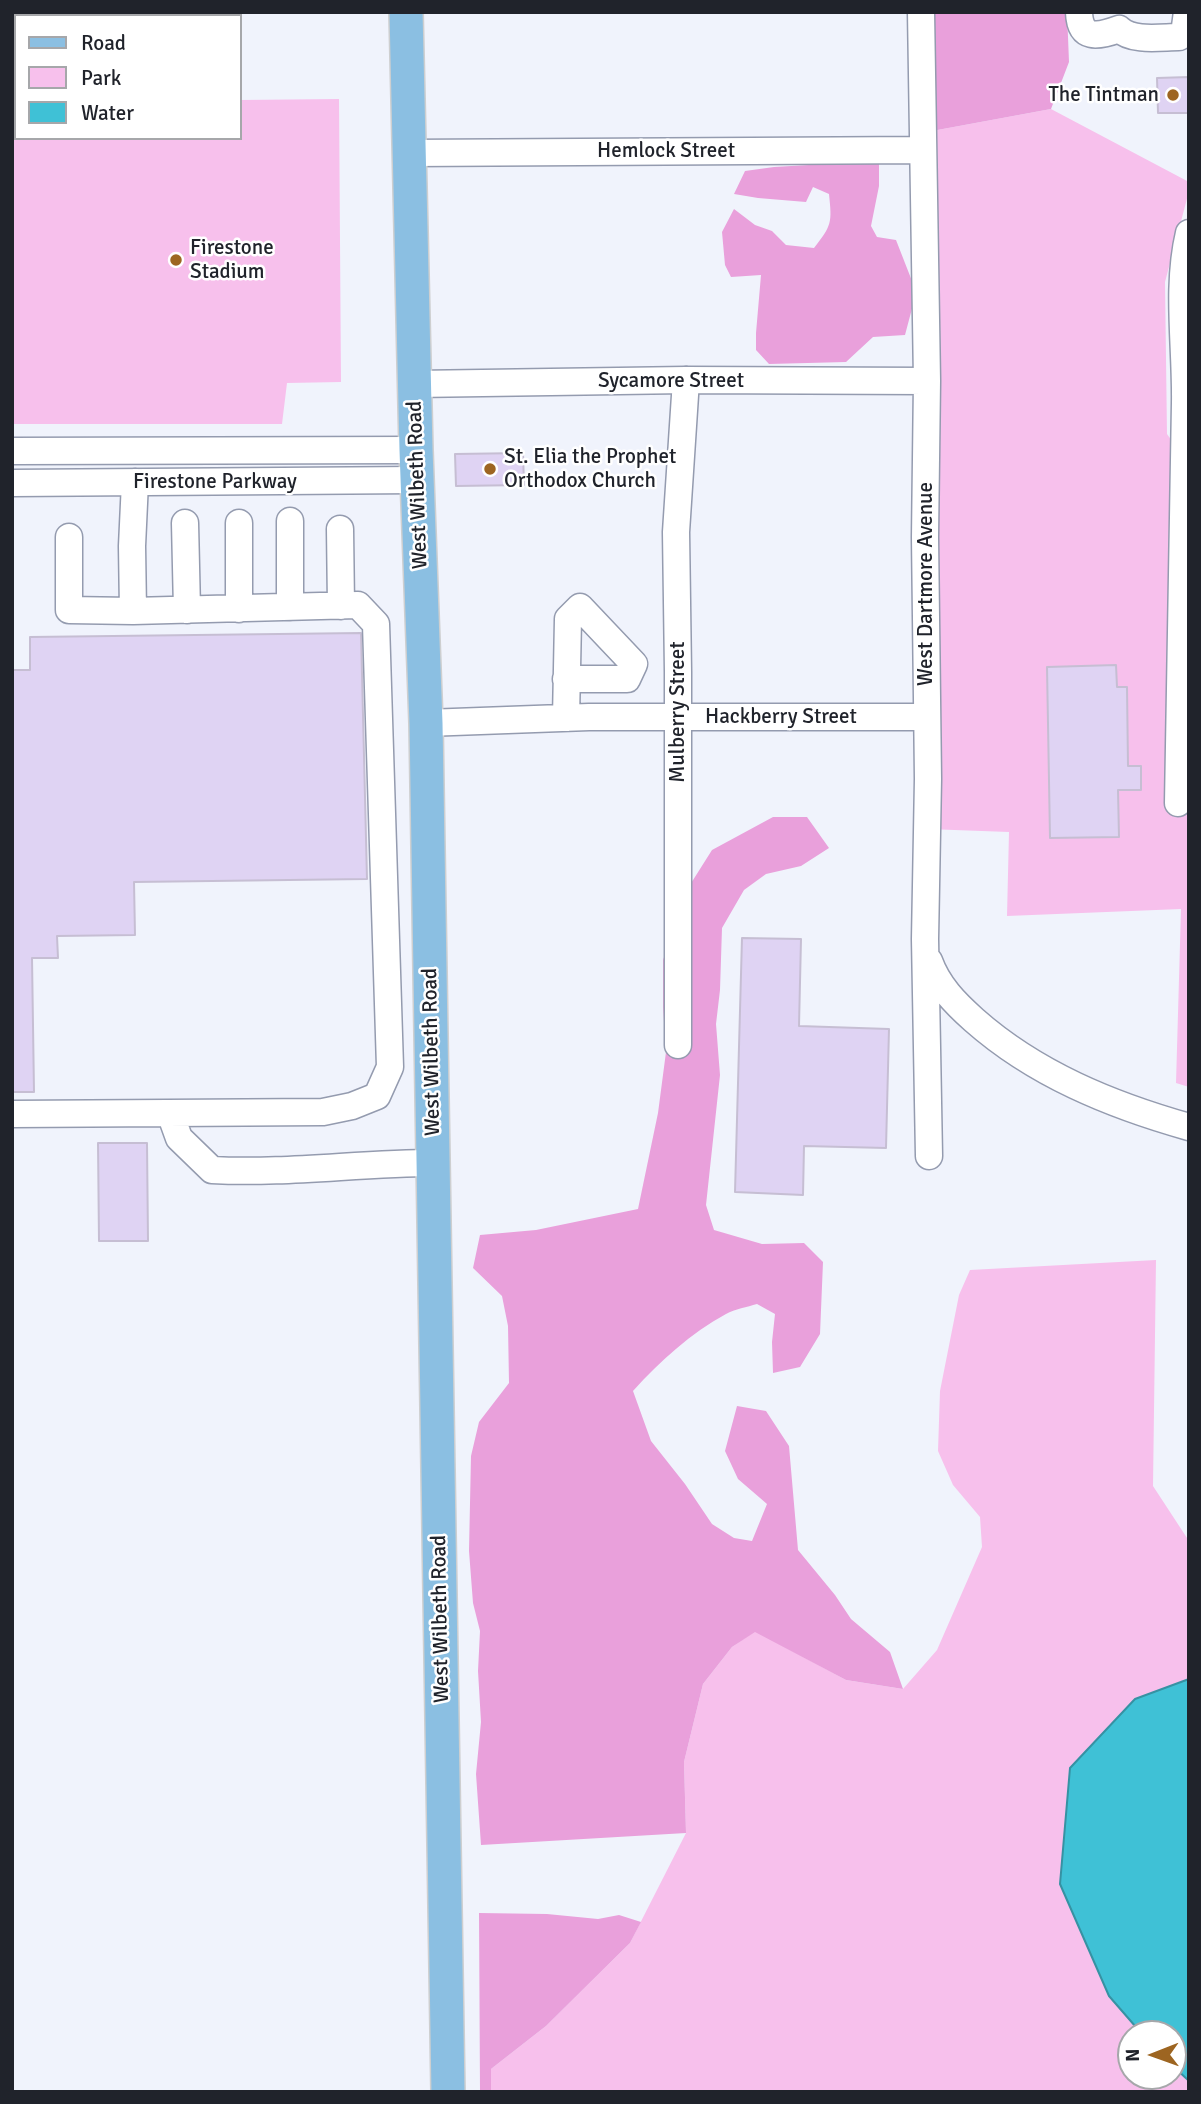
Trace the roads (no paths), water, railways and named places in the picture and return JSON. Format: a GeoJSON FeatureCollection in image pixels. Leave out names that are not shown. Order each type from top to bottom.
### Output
{"type":"FeatureCollection","features":[{"type":"Feature","properties":{"kind":"main road","name":"West Wilbeth Road"},"geometry":{"type":"LineString","coordinates":[[406,12],[416,465],[426,723],[448,2092]]}},
{"type":"Feature","properties":{"kind":"street","name":"West Dartmore Avenue"},"geometry":{"type":"LineString","coordinates":[[921,12],[927,381],[925,939],[929,1156]]}},
{"type":"Feature","properties":{"kind":"street"},"geometry":{"type":"LineString","coordinates":[[1079,12],[1083,31],[1102,34],[1119,21],[1123,33],[1138,37],[1179,37],[1184,34],[1187,12]]}},
{"type":"Feature","properties":{"kind":"street","name":"Hemlock Street"},"geometry":{"type":"LineString","coordinates":[[409,153],[923,150]]}},
{"type":"Feature","properties":{"kind":"street"},"geometry":{"type":"LineString","coordinates":[[1178,803],[1185,380],[1182,293],[1184,257],[1189,233]]}},
{"type":"Feature","properties":{"kind":"street","name":"Sycamore Street"},"geometry":{"type":"LineString","coordinates":[[415,384],[686,380],[927,381]]}},
{"type":"Feature","properties":{"kind":"street","name":"Mulberry Street"},"geometry":{"type":"LineString","coordinates":[[678,1045],[676,532],[686,380]]}},
{"type":"Feature","properties":{"kind":"street","name":"Firestone Parkway"},"geometry":{"type":"LineString","coordinates":[[12,451],[416,465]]}},
{"type":"Feature","properties":{"kind":"street","name":"Firestone Parkway"},"geometry":{"type":"LineString","coordinates":[[12,483],[135,482],[416,465]]}},
{"type":"Feature","properties":{"kind":"street"},"geometry":{"type":"LineString","coordinates":[[133,611],[135,482]]}},
{"type":"Feature","properties":{"kind":"street"},"geometry":{"type":"LineString","coordinates":[[290,521],[290,607]]}},
{"type":"Feature","properties":{"kind":"street"},"geometry":{"type":"LineString","coordinates":[[185,523],[187,610]]}},
{"type":"Feature","properties":{"kind":"street"},"geometry":{"type":"LineString","coordinates":[[239,523],[239,609]]}},
{"type":"Feature","properties":{"kind":"street"},"geometry":{"type":"LineString","coordinates":[[340,529],[341,606]]}},
{"type":"Feature","properties":{"kind":"street"},"geometry":{"type":"LineString","coordinates":[[12,1114],[323,1112],[352,1106],[377,1096],[390,1067],[376,624],[358,605],[133,611],[69,610],[69,537]]}},
{"type":"Feature","properties":{"kind":"street"},"geometry":{"type":"LineString","coordinates":[[566,680],[566,718]]}},
{"type":"Feature","properties":{"kind":"street","name":"Hackberry Street"},"geometry":{"type":"LineString","coordinates":[[426,723],[678,716],[926,717]]}},
{"type":"Feature","properties":{"kind":"street"},"geometry":{"type":"LineString","coordinates":[[925,939],[930,964],[942,988],[993,1037],[1023,1058],[1084,1090],[1156,1118],[1189,1126]]}},
{"type":"Feature","properties":{"kind":"street"},"geometry":{"type":"LineString","coordinates":[[170,1113],[179,1138],[212,1170],[249,1172],[434,1163]]}},
{"type":"Feature","properties":{"kind":"water"},"geometry":{"type":"Polygon","coordinates":[[[1189,1679],[1189,2081],[1187,2020],[1130,2020],[1109,1996],[1060,1884],[1070,1768],[1135,1699],[1189,1679]]]}},
{"type":"Feature","properties":{"kind":"place","name":"The Tintman"},"geometry":{"type":"Point","coordinates":[1173,95]}},
{"type":"Feature","properties":{"kind":"place","name":"Firestone Stadium"},"geometry":{"type":"Point","coordinates":[176,260]}},
{"type":"Feature","properties":{"kind":"place","name":"St. Elia the Prophet Orthodox Church"},"geometry":{"type":"Point","coordinates":[490,469]}}]}
